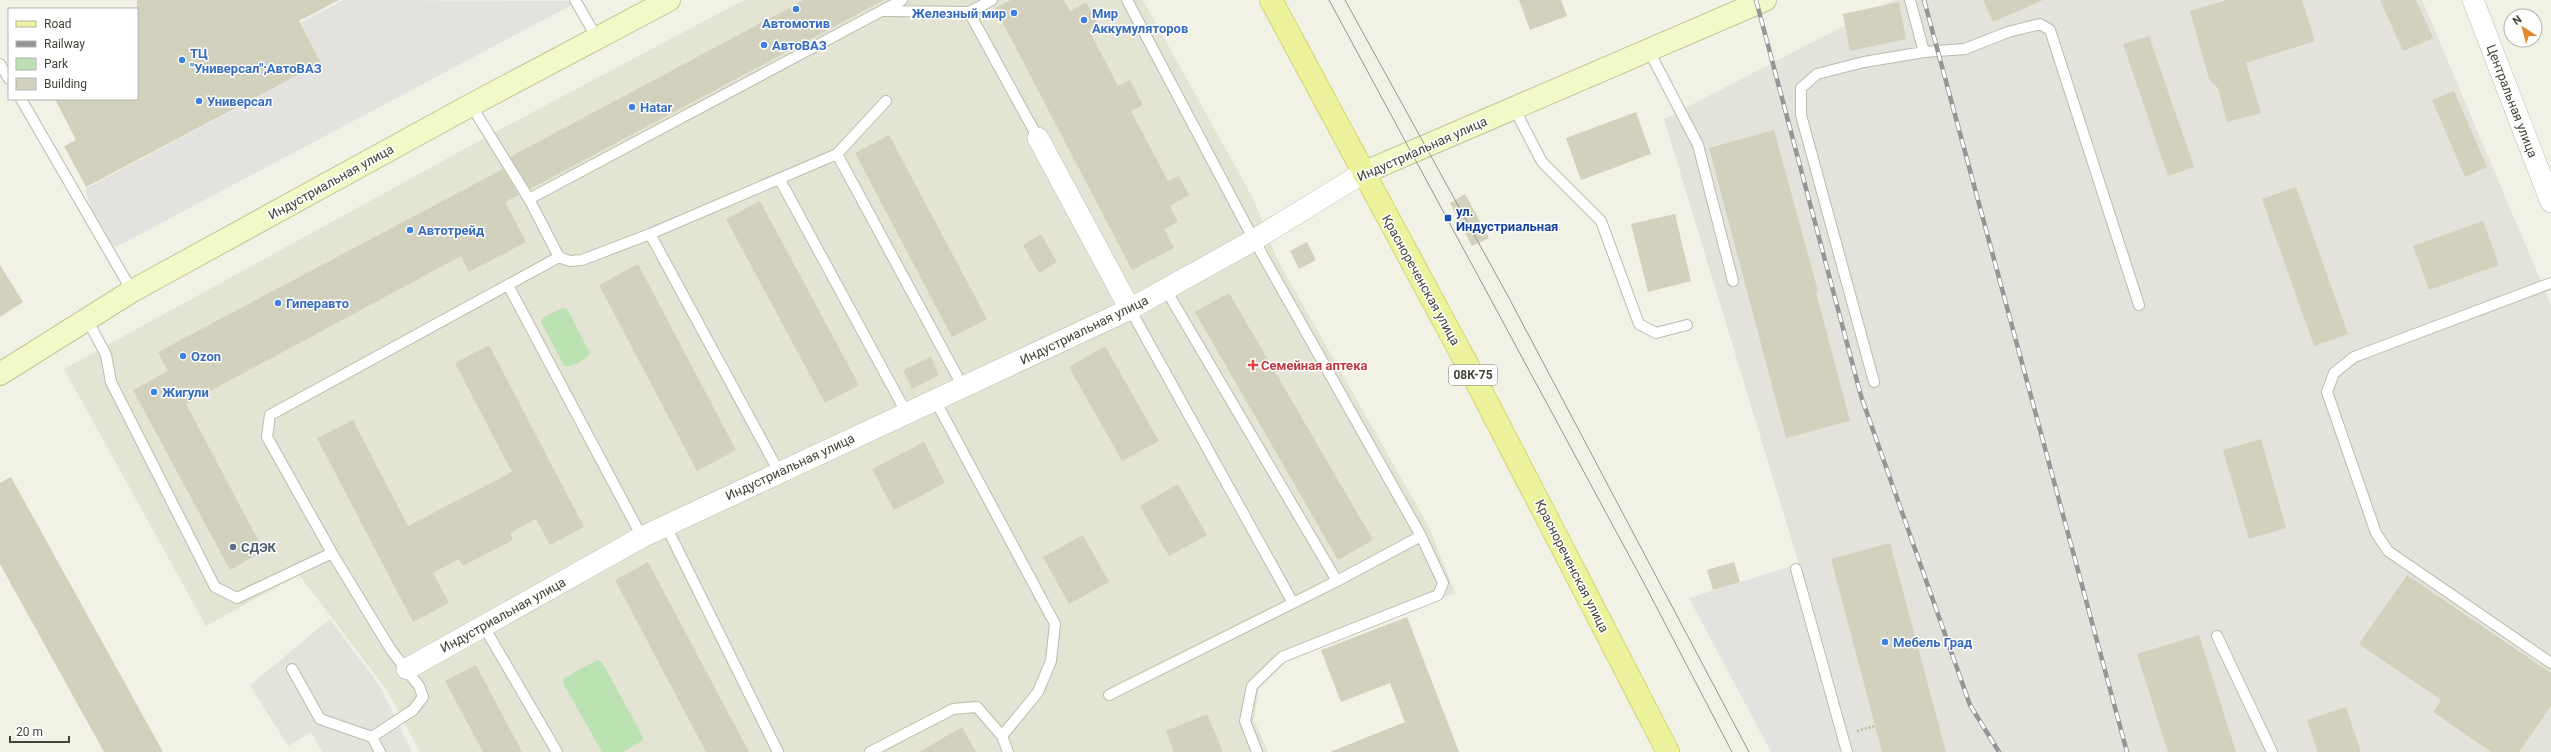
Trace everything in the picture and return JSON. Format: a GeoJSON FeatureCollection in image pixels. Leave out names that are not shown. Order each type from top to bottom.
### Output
{"type":"FeatureCollection","features":[{"type":"Feature","properties":{"kind":"main road","name":"Индустриальная улица"},"geometry":{"type":"LineString","coordinates":[[0,374],[132,291],[471,105],[669,0]]}},
{"type":"Feature","properties":{"kind":"main road","name":"Краснореченская улица"},"geometry":{"type":"LineString","coordinates":[[1271,0],[1363,173],[1475,378],[1668,752]]}},
{"type":"Feature","properties":{"kind":"main road","name":"Индустриальная улица"},"geometry":{"type":"LineString","coordinates":[[1363,173],[1765,0]]}},
{"type":"Feature","properties":{"kind":"street","name":"Центральная улица"},"geometry":{"type":"LineString","coordinates":[[2473,0],[2551,202]]}},
{"type":"Feature","properties":{"kind":"street"},"geometry":{"type":"LineString","coordinates":[[1038,138],[1130,309]]}},
{"type":"Feature","properties":{"kind":"street","name":"Индустриальная улица"},"geometry":{"type":"LineString","coordinates":[[407,669],[642,537],[906,412],[935,400],[1130,309],[1254,240],[1363,173]]}},
{"type":"Feature","properties":{"kind":"lane"},"geometry":{"type":"LineString","coordinates":[[575,0],[597,38]]}},
{"type":"Feature","properties":{"kind":"lane"},"geometry":{"type":"LineString","coordinates":[[529,199],[902,0]]}},
{"type":"Feature","properties":{"kind":"lane"},"geometry":{"type":"LineString","coordinates":[[881,11],[969,12],[992,0]]}},
{"type":"Feature","properties":{"kind":"lane"},"geometry":{"type":"LineString","coordinates":[[1127,0],[1254,240],[1421,536],[1443,583],[1438,595],[1282,657],[1252,686],[1245,721],[1257,752]]}},
{"type":"Feature","properties":{"kind":"lane"},"geometry":{"type":"LineString","coordinates":[[1910,0],[1924,52]]}},
{"type":"Feature","properties":{"kind":"lane"},"geometry":{"type":"LineString","coordinates":[[969,12],[1038,138]]}},
{"type":"Feature","properties":{"kind":"lane"},"geometry":{"type":"LineString","coordinates":[[1874,382],[1801,115],[1801,88],[1817,74],[1864,62],[1924,52],[1965,49],[2008,32],[2040,24],[2050,30],[2139,305]]}},
{"type":"Feature","properties":{"kind":"lane"},"geometry":{"type":"LineString","coordinates":[[1649,51],[1698,145],[1733,282]]}},
{"type":"Feature","properties":{"kind":"lane"},"geometry":{"type":"LineString","coordinates":[[0,64],[8,77]]}},
{"type":"Feature","properties":{"kind":"lane"},"geometry":{"type":"LineString","coordinates":[[21,100],[132,291]]}},
{"type":"Feature","properties":{"kind":"lane"},"geometry":{"type":"LineString","coordinates":[[471,105],[529,199],[559,257],[570,261],[582,260],[650,234],[780,180],[837,154],[886,101]]}},
{"type":"Feature","properties":{"kind":"lane"},"geometry":{"type":"LineString","coordinates":[[1514,108],[1542,162],[1601,221],[1639,324],[1656,333],[1687,325]]}},
{"type":"Feature","properties":{"kind":"lane"},"geometry":{"type":"LineString","coordinates":[[837,154],[963,387]]}},
{"type":"Feature","properties":{"kind":"lane"},"geometry":{"type":"LineString","coordinates":[[780,180],[906,412]]}},
{"type":"Feature","properties":{"kind":"lane"},"geometry":{"type":"LineString","coordinates":[[650,234],[780,472]]}},
{"type":"Feature","properties":{"kind":"lane"},"geometry":{"type":"LineString","coordinates":[[372,737],[414,710],[423,697],[419,686],[391,650],[332,553],[267,437],[270,415],[559,257]]}},
{"type":"Feature","properties":{"kind":"lane"},"geometry":{"type":"LineString","coordinates":[[2551,283],[2354,357],[2334,372],[2328,392],[2376,533],[2388,551],[2551,663]]}},
{"type":"Feature","properties":{"kind":"lane"},"geometry":{"type":"LineString","coordinates":[[508,285],[642,537]]}},
{"type":"Feature","properties":{"kind":"lane"},"geometry":{"type":"LineString","coordinates":[[1166,290],[1337,581]]}},
{"type":"Feature","properties":{"kind":"lane"},"geometry":{"type":"LineString","coordinates":[[1130,309],[1293,604]]}},
{"type":"Feature","properties":{"kind":"lane"},"geometry":{"type":"LineString","coordinates":[[87,319],[106,355],[111,382],[215,587],[237,598],[332,553]]}},
{"type":"Feature","properties":{"kind":"lane"},"geometry":{"type":"LineString","coordinates":[[935,400],[1055,624],[1050,661],[1038,692],[1002,736]]}},
{"type":"Feature","properties":{"kind":"lane"},"geometry":{"type":"LineString","coordinates":[[666,526],[778,752]]}},
{"type":"Feature","properties":{"kind":"lane"},"geometry":{"type":"LineString","coordinates":[[1109,695],[1293,604],[1421,536]]}},
{"type":"Feature","properties":{"kind":"lane"},"geometry":{"type":"LineString","coordinates":[[1796,569],[1847,752]]}},
{"type":"Feature","properties":{"kind":"lane"},"geometry":{"type":"LineString","coordinates":[[483,625],[556,752]]}},
{"type":"Feature","properties":{"kind":"lane"},"geometry":{"type":"LineString","coordinates":[[2217,636],[2272,752]]}},
{"type":"Feature","properties":{"kind":"lane"},"geometry":{"type":"LineString","coordinates":[[292,669],[320,719],[372,737],[380,752]]}},
{"type":"Feature","properties":{"kind":"lane"},"geometry":{"type":"LineString","coordinates":[[870,752],[953,709],[966,706],[977,707],[1002,736],[1008,752]]}},
{"type":"Feature","properties":{"kind":"path"},"geometry":{"type":"LineString","coordinates":[[1842,736],[1875,726]]}},
{"type":"Feature","properties":{"kind":"shaded area"},"geometry":{"type":"Polygon","coordinates":[[[343,0],[579,1],[116,247],[98,232],[85,189],[321,63],[300,23],[343,0]]]}},
{"type":"Feature","properties":{"kind":"shaded area"},"geometry":{"type":"Polygon","coordinates":[[[744,0],[1143,0],[1254,200],[1277,259],[1430,529],[1455,593],[1284,661],[1259,688],[1254,720],[1268,752],[420,752],[386,689],[299,575],[206,626],[64,369],[501,129],[744,0]]]}},
{"type":"Feature","properties":{"kind":"shaded area"},"geometry":{"type":"Polygon","coordinates":[[[1894,0],[2422,0],[2551,305],[2551,752],[1856,752],[1664,119],[1894,0]]]}},
{"type":"Feature","properties":{"kind":"shaded area"},"geometry":{"type":"Polygon","coordinates":[[[1815,559],[1870,752],[1771,752],[1689,598],[1815,559]]]}},
{"type":"Feature","properties":{"kind":"shaded area"},"geometry":{"type":"Polygon","coordinates":[[[330,619],[380,686],[412,752],[322,752],[311,732],[288,746],[250,685],[330,619]]]}},
{"type":"Feature","properties":{"kind":"green space"},"geometry":{"type":"Polygon","coordinates":[[[562,308],[567,309],[590,353],[586,358],[568,366],[564,366],[541,322],[543,318],[562,308]]]}},
{"type":"Feature","properties":{"kind":"green space"},"geometry":{"type":"Polygon","coordinates":[[[597,660],[602,662],[643,737],[642,741],[623,752],[602,752],[563,683],[564,678],[597,660]]]}},
{"type":"Feature","properties":{"kind":"building"},"geometry":{"type":"Polygon","coordinates":[[[137,0],[339,0],[299,21],[321,63],[86,187],[64,146],[76,140],[56,100],[138,100],[137,0]]]}},
{"type":"Feature","properties":{"kind":"building"},"geometry":{"type":"Polygon","coordinates":[[[804,0],[884,0],[530,189],[510,157],[804,0]]]}},
{"type":"Feature","properties":{"kind":"building"},"geometry":{"type":"Polygon","coordinates":[[[1011,0],[1064,0],[1070,11],[1086,2],[1098,25],[1089,30],[1118,86],[1130,80],[1143,105],[1131,111],[1168,181],[1179,176],[1189,195],[1170,206],[1178,222],[1164,229],[1174,248],[1132,270],[995,8],[1011,0]]]}},
{"type":"Feature","properties":{"kind":"building"},"geometry":{"type":"Polygon","coordinates":[[[1519,0],[1561,0],[1567,16],[1530,30],[1519,0]]]}},
{"type":"Feature","properties":{"kind":"building"},"geometry":{"type":"Polygon","coordinates":[[[1983,0],[2043,0],[1993,22],[1983,0]]]}},
{"type":"Feature","properties":{"kind":"building"},"geometry":{"type":"Polygon","coordinates":[[[2227,0],[2302,0],[2315,41],[2246,63],[2261,113],[2227,122],[2218,88],[2209,79],[2190,11],[2227,0]]]}},
{"type":"Feature","properties":{"kind":"building"},"geometry":{"type":"Polygon","coordinates":[[[2380,0],[2416,0],[2433,38],[2403,51],[2380,0]]]}},
{"type":"Feature","properties":{"kind":"building"},"geometry":{"type":"Polygon","coordinates":[[[1899,2],[1906,39],[1850,51],[1843,14],[1899,2]]]}},
{"type":"Feature","properties":{"kind":"building"},"geometry":{"type":"Polygon","coordinates":[[[2149,36],[2194,167],[2168,176],[2123,44],[2149,36]]]}},
{"type":"Feature","properties":{"kind":"building"},"geometry":{"type":"Polygon","coordinates":[[[2454,91],[2487,167],[2465,177],[2432,100],[2454,91]]]}},
{"type":"Feature","properties":{"kind":"building"},"geometry":{"type":"Polygon","coordinates":[[[1636,112],[1651,154],[1581,180],[1566,138],[1636,112]]]}},
{"type":"Feature","properties":{"kind":"building"},"geometry":{"type":"Polygon","coordinates":[[[1774,130],[1818,291],[1816,292],[1850,421],[1786,438],[1709,148],[1774,130]]]}},
{"type":"Feature","properties":{"kind":"building"},"geometry":{"type":"Polygon","coordinates":[[[889,135],[987,319],[952,337],[855,153],[889,135]]]}},
{"type":"Feature","properties":{"kind":"building"},"geometry":{"type":"Polygon","coordinates":[[[503,169],[519,195],[505,202],[526,242],[469,272],[461,256],[186,404],[264,551],[230,570],[133,390],[168,371],[158,352],[503,169]]]}},
{"type":"Feature","properties":{"kind":"building"},"geometry":{"type":"Polygon","coordinates":[[[2296,187],[2348,334],[2314,346],[2262,199],[2296,187]]]}},
{"type":"Feature","properties":{"kind":"building"},"geometry":{"type":"Polygon","coordinates":[[[1465,194],[1489,238],[1472,246],[1450,203],[1465,194]]]}},
{"type":"Feature","properties":{"kind":"building"},"geometry":{"type":"Polygon","coordinates":[[[760,201],[859,385],[825,403],[726,219],[760,201]]]}},
{"type":"Feature","properties":{"kind":"building"},"geometry":{"type":"Polygon","coordinates":[[[1675,214],[1691,281],[1648,292],[1631,224],[1675,214]]]}},
{"type":"Feature","properties":{"kind":"building"},"geometry":{"type":"Polygon","coordinates":[[[2483,221],[2499,265],[2429,290],[2413,246],[2483,221]]]}},
{"type":"Feature","properties":{"kind":"building"},"geometry":{"type":"Polygon","coordinates":[[[1041,234],[1057,262],[1039,273],[1023,245],[1041,234]]]}},
{"type":"Feature","properties":{"kind":"building"},"geometry":{"type":"Polygon","coordinates":[[[1307,242],[1316,260],[1299,269],[1290,251],[1307,242]]]}},
{"type":"Feature","properties":{"kind":"building"},"geometry":{"type":"Polygon","coordinates":[[[638,264],[736,450],[697,471],[599,285],[638,264]]]}},
{"type":"Feature","properties":{"kind":"building"},"geometry":{"type":"Polygon","coordinates":[[[0,265],[23,302],[0,317],[0,265]]]}},
{"type":"Feature","properties":{"kind":"building"},"geometry":{"type":"Polygon","coordinates":[[[1229,293],[1373,540],[1338,560],[1195,312],[1229,293]]]}},
{"type":"Feature","properties":{"kind":"building"},"geometry":{"type":"Polygon","coordinates":[[[489,345],[584,527],[550,545],[536,519],[510,533],[513,540],[463,566],[459,559],[433,573],[449,603],[413,622],[317,438],[353,420],[408,526],[512,472],[455,363],[489,345]]]}},
{"type":"Feature","properties":{"kind":"building"},"geometry":{"type":"Polygon","coordinates":[[[1105,346],[1159,441],[1122,461],[1069,367],[1105,346]]]}},
{"type":"Feature","properties":{"kind":"building"},"geometry":{"type":"Polygon","coordinates":[[[931,357],[939,375],[912,389],[903,370],[931,357]]]}},
{"type":"Feature","properties":{"kind":"building"},"geometry":{"type":"Polygon","coordinates":[[[2261,439],[2286,528],[2249,539],[2223,450],[2261,439]]]}},
{"type":"Feature","properties":{"kind":"building"},"geometry":{"type":"Polygon","coordinates":[[[924,442],[945,483],[894,510],[872,469],[924,442]]]}},
{"type":"Feature","properties":{"kind":"building"},"geometry":{"type":"Polygon","coordinates":[[[11,477],[163,752],[104,752],[0,564],[0,483],[11,477]]]}},
{"type":"Feature","properties":{"kind":"building"},"geometry":{"type":"Polygon","coordinates":[[[1178,484],[1207,535],[1169,556],[1140,506],[1178,484]]]}},
{"type":"Feature","properties":{"kind":"building"},"geometry":{"type":"Polygon","coordinates":[[[1083,535],[1109,582],[1069,604],[1043,557],[1083,535]]]}},
{"type":"Feature","properties":{"kind":"building","name":"Мебель Град"},"geometry":{"type":"Polygon","coordinates":[[[1890,543],[1946,752],[1882,752],[1831,559],[1890,543]]]}},
{"type":"Feature","properties":{"kind":"building"},"geometry":{"type":"Polygon","coordinates":[[[648,562],[749,752],[706,752],[615,580],[648,562]]]}},
{"type":"Feature","properties":{"kind":"building"},"geometry":{"type":"Polygon","coordinates":[[[1734,562],[1740,582],[1713,590],[1707,570],[1734,562]]]}},
{"type":"Feature","properties":{"kind":"building"},"geometry":{"type":"Polygon","coordinates":[[[2407,575],[2551,673],[2551,706],[2519,752],[2491,752],[2433,712],[2441,700],[2359,644],[2407,575]]]}},
{"type":"Feature","properties":{"kind":"building"},"geometry":{"type":"Polygon","coordinates":[[[1407,617],[1459,752],[1330,752],[1405,722],[1390,683],[1341,702],[1321,650],[1407,617]]]}},
{"type":"Feature","properties":{"kind":"building"},"geometry":{"type":"Polygon","coordinates":[[[2199,635],[2236,752],[2168,752],[2137,654],[2199,635]]]}},
{"type":"Feature","properties":{"kind":"building"},"geometry":{"type":"Polygon","coordinates":[[[476,665],[522,752],[483,752],[445,681],[476,665]]]}},
{"type":"Feature","properties":{"kind":"building"},"geometry":{"type":"Polygon","coordinates":[[[2346,707],[2361,752],[2318,752],[2307,720],[2346,707]]]}},
{"type":"Feature","properties":{"kind":"building"},"geometry":{"type":"Polygon","coordinates":[[[1207,714],[1223,752],[1174,752],[1166,731],[1207,714]]]}},
{"type":"Feature","properties":{"kind":"building"},"geometry":{"type":"Polygon","coordinates":[[[962,727],[976,752],[919,752],[962,727]]]}},
{"type":"Feature","properties":{"kind":"tram line"},"geometry":{"type":"LineString","coordinates":[[1329,0],[1645,585],[1732,752]]}},
{"type":"Feature","properties":{"kind":"tram line"},"geometry":{"type":"LineString","coordinates":[[1345,0],[1509,298],[1749,752]]}},
{"type":"Feature","properties":{"kind":"railway"},"geometry":{"type":"LineString","coordinates":[[1756,0],[1861,396],[1970,705],[1999,752]]}},
{"type":"Feature","properties":{"kind":"railway"},"geometry":{"type":"LineString","coordinates":[[1924,0],[2127,752]]}},
{"type":"Feature","properties":{"kind":"place","name":"Автомотив"},"geometry":{"type":"Point","coordinates":[796,9]}},
{"type":"Feature","properties":{"kind":"place","name":"Железный мир"},"geometry":{"type":"Point","coordinates":[1014,13]}},
{"type":"Feature","properties":{"kind":"place","name":"Мир Аккумуляторов"},"geometry":{"type":"Point","coordinates":[1084,20]}},
{"type":"Feature","properties":{"kind":"place","name":"АвтоВАЗ"},"geometry":{"type":"Point","coordinates":[764,45]}},
{"type":"Feature","properties":{"kind":"place","name":"ТЦ \"Универсал\";АвтоВАЗ"},"geometry":{"type":"Point","coordinates":[182,60]}},
{"type":"Feature","properties":{"kind":"place","name":"Универсал"},"geometry":{"type":"Point","coordinates":[199,101]}},
{"type":"Feature","properties":{"kind":"place","name":"Hatar"},"geometry":{"type":"Point","coordinates":[632,107]}},
{"type":"Feature","properties":{"kind":"place","name":"ул. Индустриальная"},"geometry":{"type":"Point","coordinates":[1448,218]}},
{"type":"Feature","properties":{"kind":"place","name":"Автотрейд"},"geometry":{"type":"Point","coordinates":[410,230]}},
{"type":"Feature","properties":{"kind":"place","name":"Гиперавто"},"geometry":{"type":"Point","coordinates":[278,303]}},
{"type":"Feature","properties":{"kind":"place","name":"Ozon"},"geometry":{"type":"Point","coordinates":[183,356]}},
{"type":"Feature","properties":{"kind":"place","name":"Семейная аптека"},"geometry":{"type":"Point","coordinates":[1253,365]}},
{"type":"Feature","properties":{"kind":"place","name":"Жигули"},"geometry":{"type":"Point","coordinates":[154,392]}},
{"type":"Feature","properties":{"kind":"place","name":"СДЭК"},"geometry":{"type":"Point","coordinates":[233,547]}},
{"type":"Feature","properties":{"kind":"place","name":"Мебель Град"},"geometry":{"type":"Point","coordinates":[1885,642]}}]}
